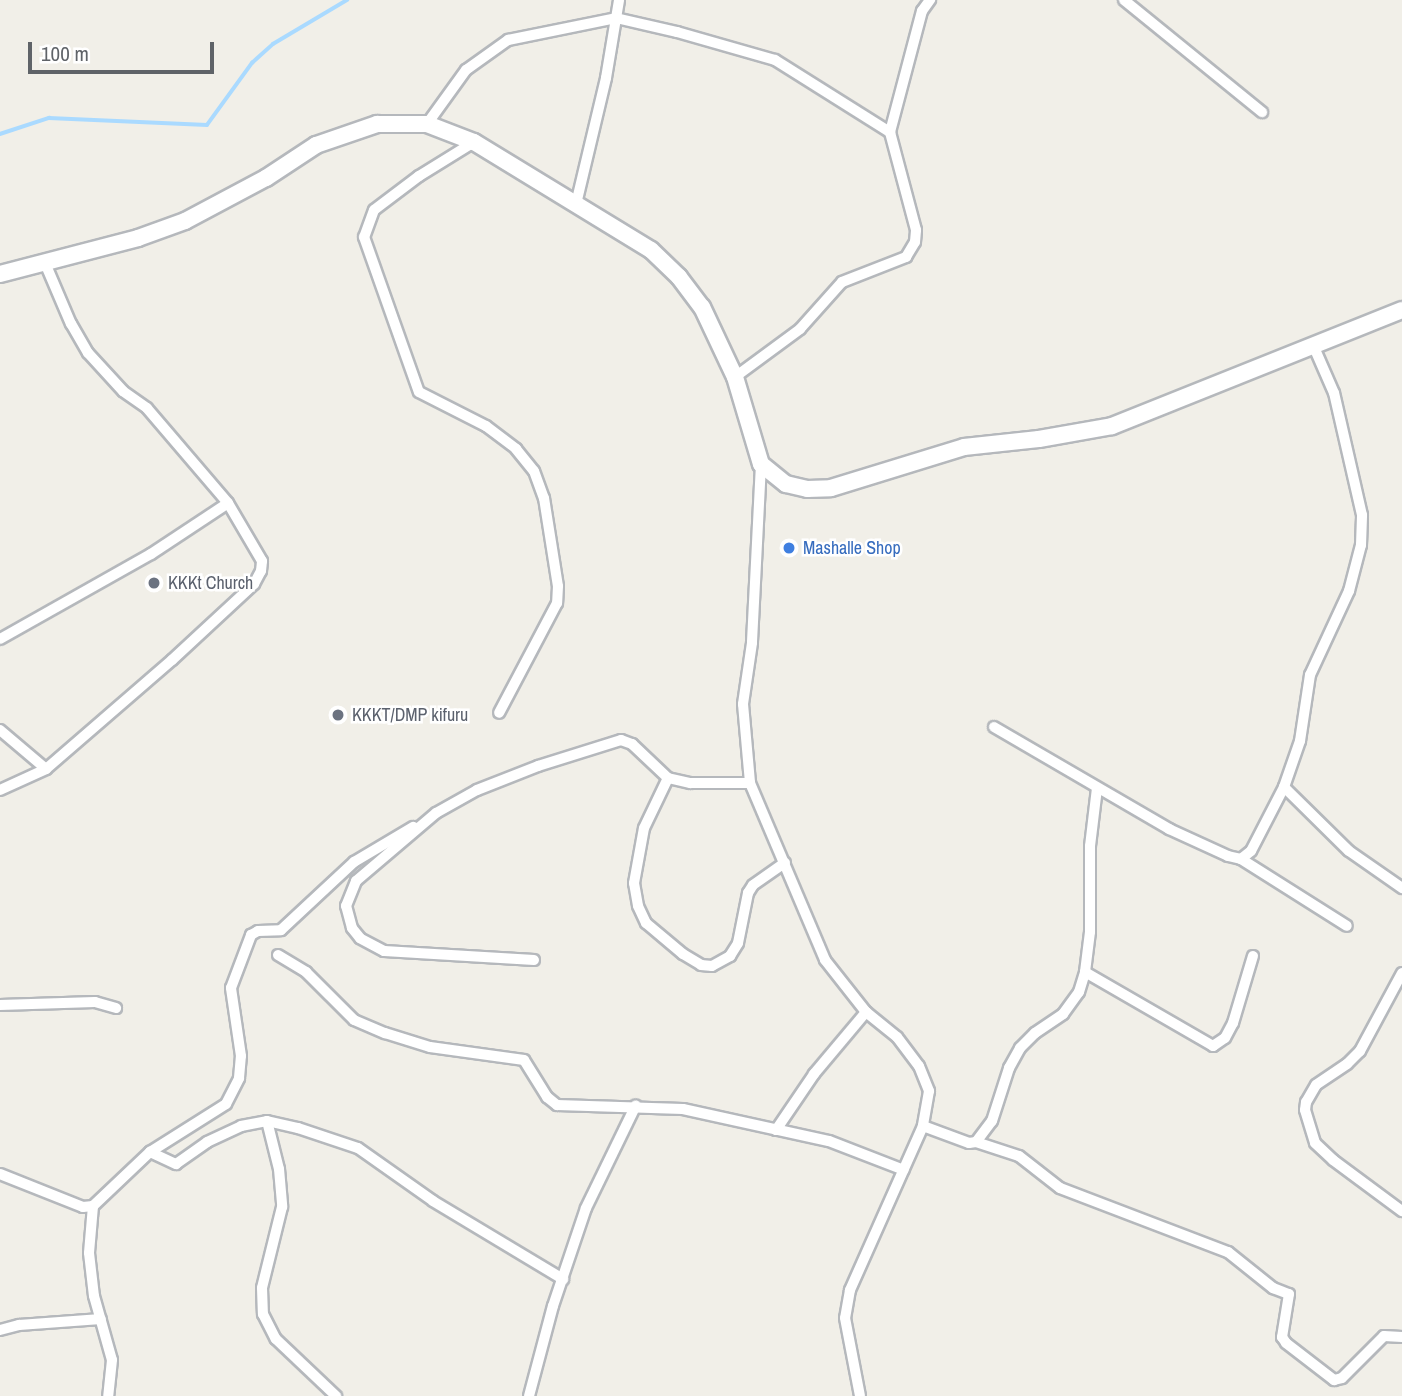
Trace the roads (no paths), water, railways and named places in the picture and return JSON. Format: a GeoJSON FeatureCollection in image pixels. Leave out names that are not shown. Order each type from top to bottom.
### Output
{"type":"FeatureCollection","features":[{"type":"Feature","properties":{"kind":"street"},"geometry":{"type":"LineString","coordinates":[[576,204],[606,79],[619,0]]}},
{"type":"Feature","properties":{"kind":"street"},"geometry":{"type":"LineString","coordinates":[[735,377],[800,329],[842,282],[858,273],[893,264],[906,257],[911,250],[916,230],[890,132],[922,11],[930,0]]}},
{"type":"Feature","properties":{"kind":"street"},"geometry":{"type":"LineString","coordinates":[[1124,0],[1262,113]]}},
{"type":"Feature","properties":{"kind":"street"},"geometry":{"type":"LineString","coordinates":[[427,124],[466,70],[508,40],[616,18],[775,60],[890,132]]}},
{"type":"Feature","properties":{"kind":"street"},"geometry":{"type":"LineString","coordinates":[[0,274],[186,221],[237,194],[316,145],[377,124],[427,124],[474,142],[651,250],[679,277],[702,307],[735,377],[761,464],[752,643],[743,704],[750,783],[825,960],[866,1012],[897,1037],[919,1066],[929,1091],[923,1126],[849,1290],[845,1318],[860,1396]]}},
{"type":"Feature","properties":{"kind":"street"},"geometry":{"type":"LineString","coordinates":[[474,142],[419,176],[374,211],[364,237],[419,392],[486,426],[516,449],[534,471],[544,498],[558,586],[557,603],[499,713]]}},
{"type":"Feature","properties":{"kind":"street"},"geometry":{"type":"LineString","coordinates":[[0,790],[46,769],[254,583],[261,571],[262,561],[228,503],[148,408],[123,391],[88,353],[71,324],[45,263]]}},
{"type":"Feature","properties":{"kind":"street"},"geometry":{"type":"LineString","coordinates":[[761,464],[786,484],[807,489],[831,488],[964,447],[1039,439],[1112,426],[1402,310]]}},
{"type":"Feature","properties":{"kind":"street"},"geometry":{"type":"LineString","coordinates":[[1241,859],[1251,851],[1284,787],[1300,741],[1310,675],[1349,591],[1363,527],[1334,393],[1313,345]]}},
{"type":"Feature","properties":{"kind":"street"},"geometry":{"type":"LineString","coordinates":[[0,639],[150,554],[228,503]]}},
{"type":"Feature","properties":{"kind":"street"},"geometry":{"type":"LineString","coordinates":[[994,727],[1169,829],[1241,859],[1347,926]]}},
{"type":"Feature","properties":{"kind":"street"},"geometry":{"type":"LineString","coordinates":[[0,730],[46,769]]}},
{"type":"Feature","properties":{"kind":"street"},"geometry":{"type":"LineString","coordinates":[[0,1174],[83,1207],[93,1206],[150,1152],[226,1104],[239,1079],[241,1056],[231,988],[251,935],[258,931],[281,930],[354,862],[436,813],[502,781],[621,740],[632,744],[668,778],[690,783],[750,783]]}},
{"type":"Feature","properties":{"kind":"street"},"geometry":{"type":"LineString","coordinates":[[668,778],[644,828],[634,883],[638,906],[646,923],[683,954],[701,964],[712,966],[730,956],[738,943],[748,893],[753,885],[785,863]]}},
{"type":"Feature","properties":{"kind":"street"},"geometry":{"type":"LineString","coordinates":[[1284,787],[1349,851],[1402,888]]}},
{"type":"Feature","properties":{"kind":"street"},"geometry":{"type":"LineString","coordinates":[[976,1142],[992,1121],[1009,1068],[1020,1048],[1072,1006],[1086,972],[1090,932],[1090,846],[1097,788]]}},
{"type":"Feature","properties":{"kind":"street"},"geometry":{"type":"LineString","coordinates":[[436,813],[356,881],[346,906],[352,928],[360,938],[384,951],[534,960]]}},
{"type":"Feature","properties":{"kind":"street"},"geometry":{"type":"LineString","coordinates":[[278,955],[306,972],[354,1020],[384,1033],[430,1048],[524,1059],[547,1097],[557,1105],[567,1108],[636,1105],[683,1109],[829,1141],[904,1170]]}},
{"type":"Feature","properties":{"kind":"street"},"geometry":{"type":"LineString","coordinates":[[1086,972],[1213,1046],[1225,1038],[1233,1023],[1253,956]]}},
{"type":"Feature","properties":{"kind":"street"},"geometry":{"type":"LineString","coordinates":[[1402,973],[1360,1051],[1348,1064],[1317,1085],[1306,1102],[1305,1110],[1315,1143],[1333,1160],[1402,1211]]}},
{"type":"Feature","properties":{"kind":"street"},"geometry":{"type":"LineString","coordinates":[[0,1005],[96,1002],[116,1008]]}},
{"type":"Feature","properties":{"kind":"street"},"geometry":{"type":"LineString","coordinates":[[776,1130],[814,1074],[866,1012]]}},
{"type":"Feature","properties":{"kind":"street"},"geometry":{"type":"LineString","coordinates":[[529,1396],[586,1208],[636,1105]]}},
{"type":"Feature","properties":{"kind":"street"},"geometry":{"type":"LineString","coordinates":[[150,1152],[176,1164],[222,1134],[267,1121],[358,1148],[433,1201],[563,1279]]}},
{"type":"Feature","properties":{"kind":"street"},"geometry":{"type":"LineString","coordinates":[[267,1121],[279,1169],[282,1207],[262,1288],[263,1314],[276,1339],[336,1396]]}},
{"type":"Feature","properties":{"kind":"street"},"geometry":{"type":"LineString","coordinates":[[923,1126],[969,1143],[976,1142],[1019,1156],[1060,1188],[1228,1252],[1273,1288],[1289,1294],[1282,1337],[1334,1380],[1342,1378],[1384,1336],[1402,1337]]}},
{"type":"Feature","properties":{"kind":"street"},"geometry":{"type":"LineString","coordinates":[[93,1206],[89,1253],[94,1296],[112,1360],[108,1396]]}},
{"type":"Feature","properties":{"kind":"street"},"geometry":{"type":"LineString","coordinates":[[0,1330],[19,1325],[101,1319]]}},
{"type":"Feature","properties":{"kind":"waterway"},"geometry":{"type":"LineString","coordinates":[[0,134],[49,118],[207,125],[252,63],[273,44],[347,0]]}},
{"type":"Feature","properties":{"kind":"place","name":"Mashalle Shop"},"geometry":{"type":"Point","coordinates":[789,548]}},
{"type":"Feature","properties":{"kind":"place","name":"KKKt Church"},"geometry":{"type":"Point","coordinates":[154,583]}},
{"type":"Feature","properties":{"kind":"place","name":"KKKT/DMP kifuru"},"geometry":{"type":"Point","coordinates":[338,715]}}]}
